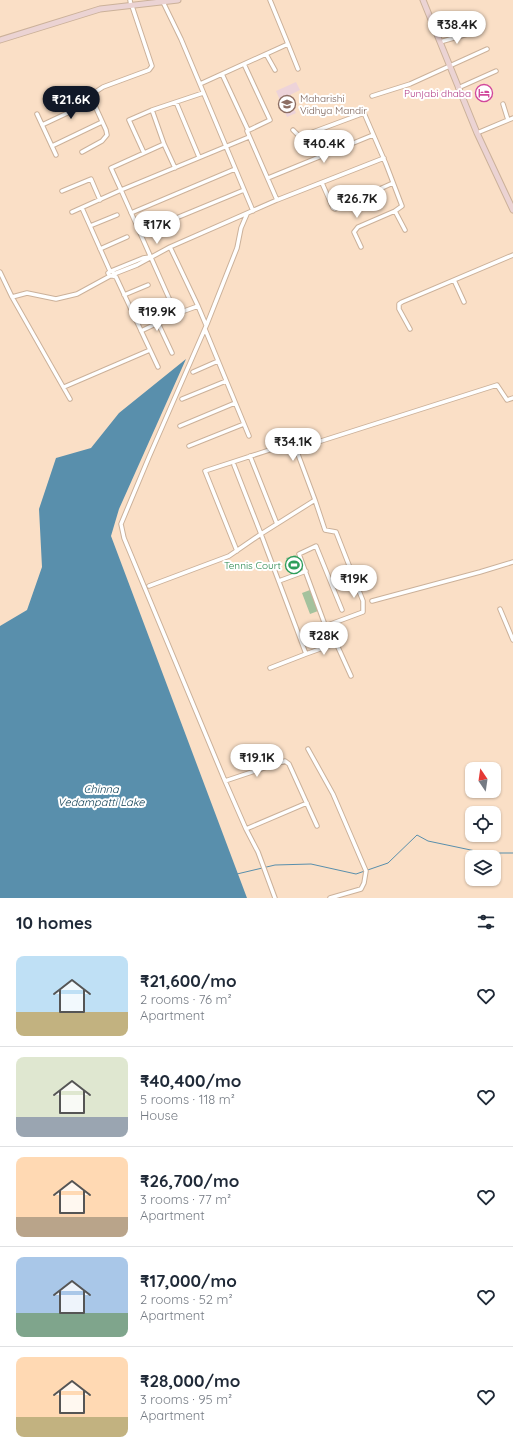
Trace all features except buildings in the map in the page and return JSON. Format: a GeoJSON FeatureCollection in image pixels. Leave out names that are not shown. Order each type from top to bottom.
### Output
{"type":"FeatureCollection","features":[{"type":"Feature","properties":{"kind":"main road"},"geometry":{"type":"LineString","coordinates":[[0,40],[100,9],[178,0]]}},
{"type":"Feature","properties":{"kind":"main road"},"geometry":{"type":"LineString","coordinates":[[423,0],[477,133],[513,210]]}},
{"type":"Feature","properties":{"kind":"street"},"geometry":{"type":"LineString","coordinates":[[82,152],[102,141],[106,137],[106,130],[91,95],[103,87],[149,70],[152,66],[130,0]]}},
{"type":"Feature","properties":{"kind":"street"},"geometry":{"type":"LineString","coordinates":[[270,0],[298,69]]}},
{"type":"Feature","properties":{"kind":"street"},"geometry":{"type":"LineString","coordinates":[[163,2],[181,39],[253,211]]}},
{"type":"Feature","properties":{"kind":"street"},"geometry":{"type":"LineString","coordinates":[[440,42],[471,33]]}},
{"type":"Feature","properties":{"kind":"street"},"geometry":{"type":"LineString","coordinates":[[200,84],[288,44]]}},
{"type":"Feature","properties":{"kind":"street"},"geometry":{"type":"LineString","coordinates":[[372,96],[410,84],[450,67],[486,49]]}},
{"type":"Feature","properties":{"kind":"street"},"geometry":{"type":"LineString","coordinates":[[266,54],[275,70]]}},
{"type":"Feature","properties":{"kind":"street"},"geometry":{"type":"LineString","coordinates":[[244,64],[270,120],[248,130]]}},
{"type":"Feature","properties":{"kind":"street"},"geometry":{"type":"LineString","coordinates":[[458,88],[496,71]]}},
{"type":"Feature","properties":{"kind":"street"},"geometry":{"type":"LineString","coordinates":[[222,74],[248,130],[249,137],[277,200]]}},
{"type":"Feature","properties":{"kind":"street"},"geometry":{"type":"LineString","coordinates":[[144,153],[130,120],[152,110],[203,93]]}},
{"type":"Feature","properties":{"kind":"street"},"geometry":{"type":"LineString","coordinates":[[42,125],[93,101]]}},
{"type":"Feature","properties":{"kind":"street"},"geometry":{"type":"LineString","coordinates":[[176,102],[199,157]]}},
{"type":"Feature","properties":{"kind":"street"},"geometry":{"type":"LineString","coordinates":[[503,104],[508,120]]}},
{"type":"Feature","properties":{"kind":"street"},"geometry":{"type":"LineString","coordinates":[[152,110],[164,144],[175,168]]}},
{"type":"Feature","properties":{"kind":"street"},"geometry":{"type":"LineString","coordinates":[[293,130],[298,135],[305,135],[364,113],[384,158],[402,206],[395,211],[358,228],[354,232],[361,247]]}},
{"type":"Feature","properties":{"kind":"street"},"geometry":{"type":"LineString","coordinates":[[37,114],[56,155]]}},
{"type":"Feature","properties":{"kind":"street"},"geometry":{"type":"LineString","coordinates":[[477,133],[513,118]]}},
{"type":"Feature","properties":{"kind":"street"},"geometry":{"type":"LineString","coordinates":[[52,146],[102,122]]}},
{"type":"Feature","properties":{"kind":"street"},"geometry":{"type":"LineString","coordinates":[[268,178],[374,135]]}},
{"type":"Feature","properties":{"kind":"street"},"geometry":{"type":"LineString","coordinates":[[72,212],[249,137]]}},
{"type":"Feature","properties":{"kind":"street"},"geometry":{"type":"LineString","coordinates":[[164,144],[111,168],[176,314],[198,306]]}},
{"type":"Feature","properties":{"kind":"street"},"geometry":{"type":"LineString","coordinates":[[12,297],[27,293],[56,299],[77,294],[143,258],[151,257],[170,247],[277,200],[384,158]]}},
{"type":"Feature","properties":{"kind":"street"},"geometry":{"type":"LineString","coordinates":[[131,214],[235,169]]}},
{"type":"Feature","properties":{"kind":"street"},"geometry":{"type":"LineString","coordinates":[[62,190],[90,179],[100,200]]}},
{"type":"Feature","properties":{"kind":"street"},"geometry":{"type":"LineString","coordinates":[[322,183],[333,208],[335,209],[393,183]]}},
{"type":"Feature","properties":{"kind":"street"},"geometry":{"type":"LineString","coordinates":[[140,233],[244,190]]}},
{"type":"Feature","properties":{"kind":"street"},"geometry":{"type":"LineString","coordinates":[[82,208],[112,274],[116,277],[158,367]]}},
{"type":"Feature","properties":{"kind":"street"},"geometry":{"type":"LineString","coordinates":[[395,211],[405,230]]}},
{"type":"Feature","properties":{"kind":"street"},"geometry":{"type":"LineString","coordinates":[[247,214],[241,228],[237,248],[205,327],[121,524],[124,538],[225,781],[265,869],[275,898]]}},
{"type":"Feature","properties":{"kind":"street"},"geometry":{"type":"LineString","coordinates":[[90,226],[117,215]]}},
{"type":"Feature","properties":{"kind":"street"},"geometry":{"type":"LineString","coordinates":[[100,248],[127,237]]}},
{"type":"Feature","properties":{"kind":"street"},"geometry":{"type":"LineString","coordinates":[[170,247],[198,306],[218,361],[250,436]]}},
{"type":"Feature","properties":{"kind":"street"},"geometry":{"type":"LineString","coordinates":[[410,329],[399,309],[399,304],[513,255]]}},
{"type":"Feature","properties":{"kind":"street"},"geometry":{"type":"LineString","coordinates":[[0,272],[12,297],[70,399]]}},
{"type":"Feature","properties":{"kind":"street"},"geometry":{"type":"LineString","coordinates":[[454,280],[464,302]]}},
{"type":"Feature","properties":{"kind":"street"},"geometry":{"type":"LineString","coordinates":[[124,295],[148,284]]}},
{"type":"Feature","properties":{"kind":"street"},"geometry":{"type":"LineString","coordinates":[[141,331],[166,319]]}},
{"type":"Feature","properties":{"kind":"street"},"geometry":{"type":"LineString","coordinates":[[158,323],[172,353]]}},
{"type":"Feature","properties":{"kind":"street"},"geometry":{"type":"LineString","coordinates":[[64,387],[150,350]]}},
{"type":"Feature","properties":{"kind":"street"},"geometry":{"type":"LineString","coordinates":[[193,372],[218,361]]}},
{"type":"Feature","properties":{"kind":"street"},"geometry":{"type":"LineString","coordinates":[[182,399],[226,381]]}},
{"type":"Feature","properties":{"kind":"street"},"geometry":{"type":"LineString","coordinates":[[296,449],[497,385],[507,400],[513,398]]}},
{"type":"Feature","properties":{"kind":"street"},"geometry":{"type":"LineString","coordinates":[[180,426],[236,403]]}},
{"type":"Feature","properties":{"kind":"street"},"geometry":{"type":"LineString","coordinates":[[189,446],[244,424]]}},
{"type":"Feature","properties":{"kind":"street"},"geometry":{"type":"LineString","coordinates":[[237,551],[205,470],[294,442],[325,530],[336,532],[363,601],[363,612],[328,625],[334,644]]}},
{"type":"Feature","properties":{"kind":"street"},"geometry":{"type":"LineString","coordinates":[[250,456],[277,524]]}},
{"type":"Feature","properties":{"kind":"street"},"geometry":{"type":"LineString","coordinates":[[234,465],[306,654]]}},
{"type":"Feature","properties":{"kind":"street"},"geometry":{"type":"LineString","coordinates":[[149,586],[230,556],[314,500]]}},
{"type":"Feature","properties":{"kind":"street"},"geometry":{"type":"LineString","coordinates":[[342,610],[316,546],[299,554],[334,644],[351,676]]}},
{"type":"Feature","properties":{"kind":"street"},"geometry":{"type":"LineString","coordinates":[[372,601],[513,562]]}},
{"type":"Feature","properties":{"kind":"street"},"geometry":{"type":"LineString","coordinates":[[279,581],[306,572]]}},
{"type":"Feature","properties":{"kind":"street"},"geometry":{"type":"LineString","coordinates":[[500,609],[513,640]]}},
{"type":"Feature","properties":{"kind":"street"},"geometry":{"type":"LineString","coordinates":[[270,668],[334,644]]}},
{"type":"Feature","properties":{"kind":"street"},"geometry":{"type":"LineString","coordinates":[[308,749],[333,794],[366,871],[364,884],[361,889],[330,898]]}},
{"type":"Feature","properties":{"kind":"street"},"geometry":{"type":"LineString","coordinates":[[225,781],[287,761],[317,826]]}},
{"type":"Feature","properties":{"kind":"street"},"geometry":{"type":"LineString","coordinates":[[246,829],[307,803]]}},
{"type":"Feature","properties":{"kind":"shaded area","name":"Maharishi Vidhya Mandir"},"geometry":{"type":"Polygon","coordinates":[[[296,82],[300,90],[288,96],[296,113],[287,117],[276,91],[296,82]]]}},
{"type":"Feature","properties":{"kind":"green space","name":"Tennis Court"},"geometry":{"type":"Polygon","coordinates":[[[296,555],[302,572],[293,575],[286,558],[296,555]]]}},
{"type":"Feature","properties":{"kind":"green space"},"geometry":{"type":"Polygon","coordinates":[[[310,590],[318,611],[310,614],[302,593],[310,590]]]}},
{"type":"Feature","properties":{"kind":"water","name":"Chinna Vedampatti Lake"},"geometry":{"type":"Polygon","coordinates":[[[186,359],[119,509],[111,536],[247,898],[0,898],[0,626],[27,610],[42,567],[39,509],[56,458],[91,448],[119,413],[186,359]]]}},
{"type":"Feature","properties":{"kind":"waterway"},"geometry":{"type":"LineString","coordinates":[[237,874],[275,865],[311,864],[356,874],[388,863],[417,835],[428,841],[485,853],[513,853]]}},
{"type":"Feature","properties":{"kind":"place","name":"Punjabi dhaba"},"geometry":{"type":"Point","coordinates":[484,93]}},
{"type":"Feature","properties":{"kind":"place","name":"Maharishi Vidhya Mandir"},"geometry":{"type":"Point","coordinates":[287,104]}},
{"type":"Feature","properties":{"kind":"place","name":"Tennis Court"},"geometry":{"type":"Point","coordinates":[294,565]}}]}
